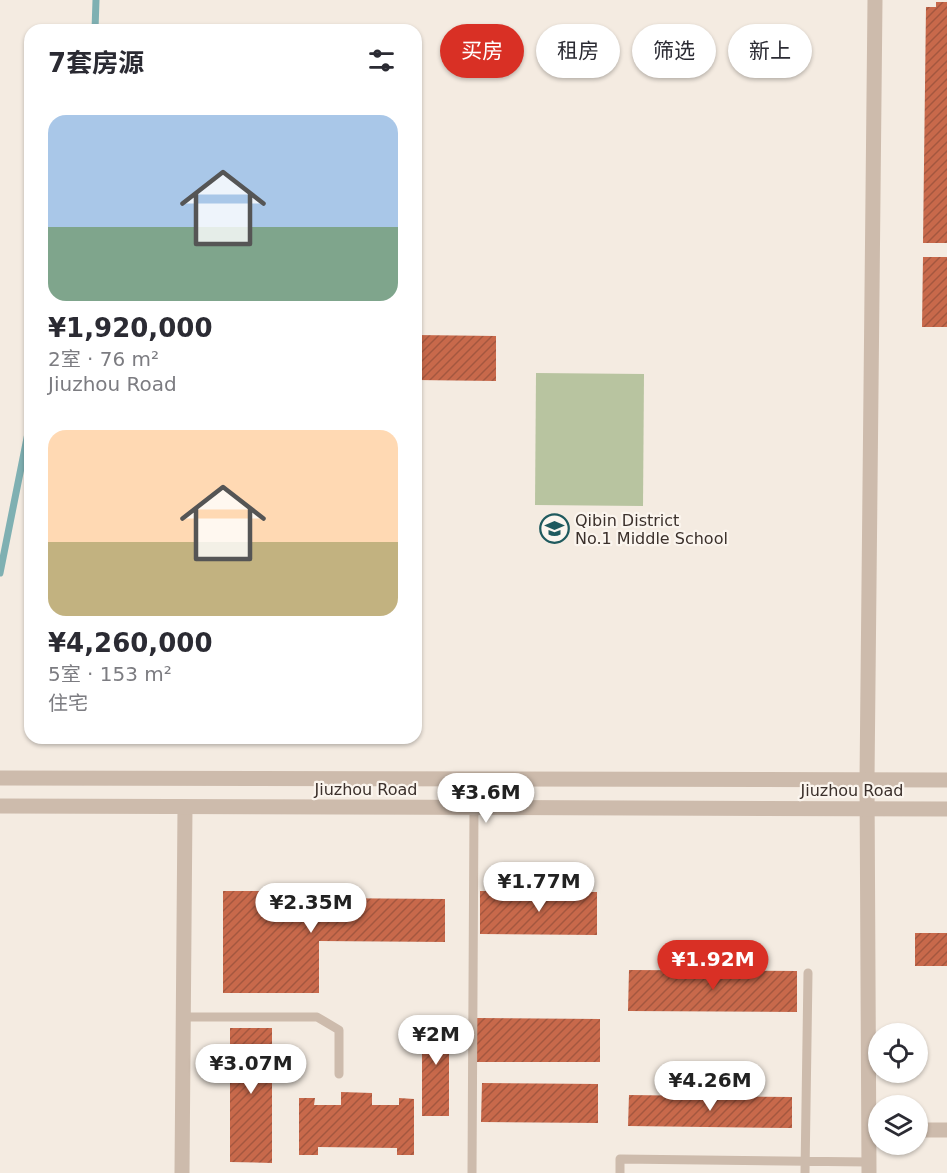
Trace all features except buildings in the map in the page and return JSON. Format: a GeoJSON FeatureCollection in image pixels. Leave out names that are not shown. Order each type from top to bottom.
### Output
{"type":"FeatureCollection","features":[{"type":"Feature","properties":{"kind":"street"},"geometry":{"type":"LineString","coordinates":[[873,1095],[867,780],[875,0]]}},
{"type":"Feature","properties":{"kind":"street","name":"Jiuzhou Road"},"geometry":{"type":"LineString","coordinates":[[0,777],[947,780]]}},
{"type":"Feature","properties":{"kind":"street","name":"Jiuzhou Road"},"geometry":{"type":"LineString","coordinates":[[0,806],[947,809]]}},
{"type":"Feature","properties":{"kind":"street"},"geometry":{"type":"LineString","coordinates":[[182,1173],[185,807]]}},
{"type":"Feature","properties":{"kind":"street"},"geometry":{"type":"LineString","coordinates":[[928,1130],[947,1130]]}},
{"type":"Feature","properties":{"kind":"lane"},"geometry":{"type":"LineString","coordinates":[[472,1173],[474,807]]}},
{"type":"Feature","properties":{"kind":"lane"},"geometry":{"type":"LineString","coordinates":[[805,1173],[808,973]]}},
{"type":"Feature","properties":{"kind":"lane"},"geometry":{"type":"LineString","coordinates":[[183,1017],[317,1017],[339,1030],[339,1074]]}},
{"type":"Feature","properties":{"kind":"lane"},"geometry":{"type":"LineString","coordinates":[[620,1173],[620,1159],[806,1161],[869,1167]]}},
{"type":"Feature","properties":{"kind":"green space"},"geometry":{"type":"Polygon","coordinates":[[[536,373],[644,374],[643,506],[535,505],[536,373]]]}},
{"type":"Feature","properties":{"kind":"waterway"},"geometry":{"type":"LineString","coordinates":[[95,24],[96,0]]}},
{"type":"Feature","properties":{"kind":"waterway"},"geometry":{"type":"LineString","coordinates":[[0,573],[24,453]]}},
{"type":"Feature","properties":{"kind":"place","name":"Qibin District No.1 Middle School"},"geometry":{"type":"Point","coordinates":[554,529]}}]}
